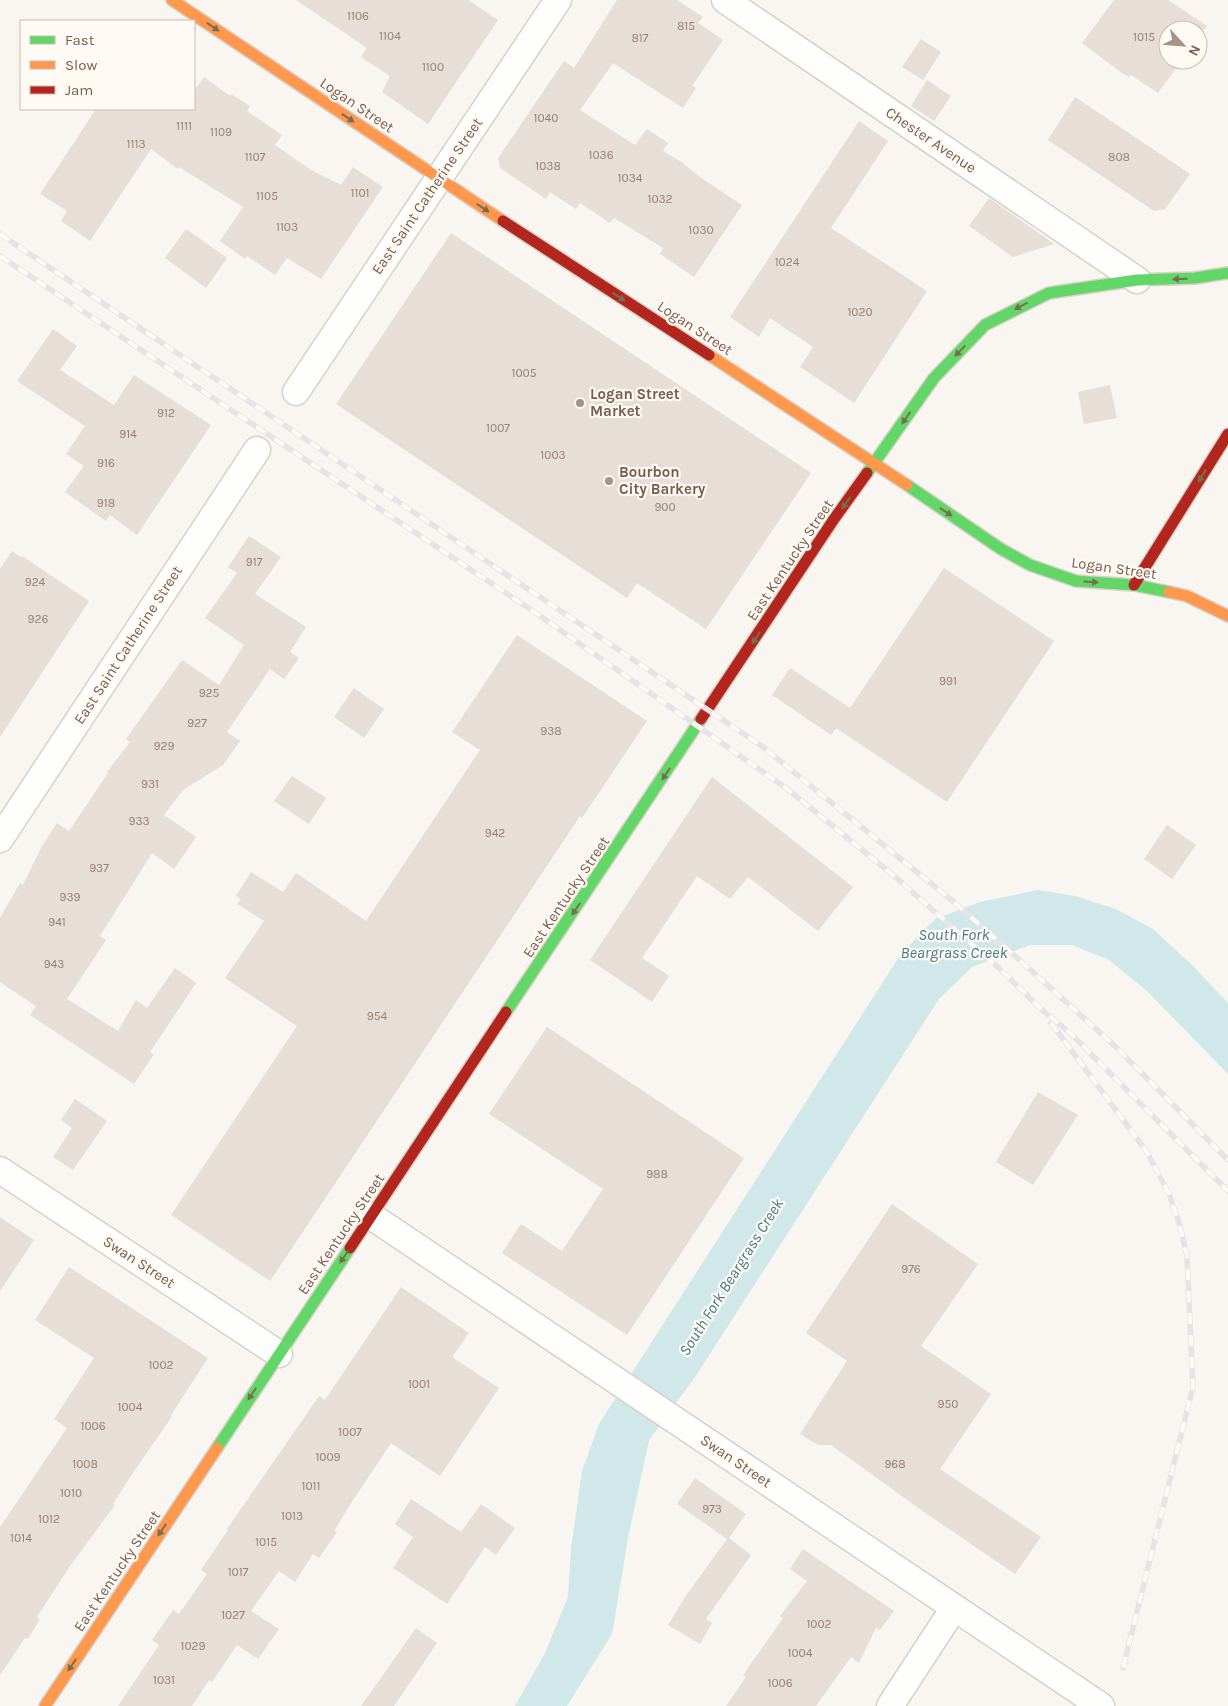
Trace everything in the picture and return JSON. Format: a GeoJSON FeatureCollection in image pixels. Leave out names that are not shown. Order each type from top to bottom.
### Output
{"type":"FeatureCollection","features":[{"type":"Feature","properties":{"kind":"street","name":"Logan Street"},"geometry":{"type":"LineString","coordinates":[[172,0],[439,178],[1001,548],[1030,565],[1076,581],[1134,585],[1187,596],[1228,616]]}},
{"type":"Feature","properties":{"kind":"street","name":"East Saint Catherine Street"},"geometry":{"type":"LineString","coordinates":[[296,392],[558,0]]}},
{"type":"Feature","properties":{"kind":"street","name":"Chester Avenue"},"geometry":{"type":"LineString","coordinates":[[725,0],[1137,280]]}},
{"type":"Feature","properties":{"kind":"street","name":"East Kentucky Street"},"geometry":{"type":"LineString","coordinates":[[45,1706],[834,519],[934,378],[985,325],[1049,292],[1137,280],[1195,278],[1228,273]]}},
{"type":"Feature","properties":{"kind":"street"},"geometry":{"type":"LineString","coordinates":[[1134,585],[1228,434]]}},
{"type":"Feature","properties":{"kind":"street","name":"East Saint Catherine Street"},"geometry":{"type":"LineString","coordinates":[[0,839],[257,450]]}},
{"type":"Feature","properties":{"kind":"street","name":"Swan Street"},"geometry":{"type":"LineString","coordinates":[[0,1170],[279,1354]]}},
{"type":"Feature","properties":{"kind":"street","name":"Swan Street"},"geometry":{"type":"LineString","coordinates":[[371,1216],[1101,1706]]}},
{"type":"Feature","properties":{"kind":"street"},"geometry":{"type":"LineString","coordinates":[[890,1706],[954,1608]]}},
{"type":"Feature","properties":{"kind":"water","name":"South Fork Beargrass Creek"},"geometry":{"type":"Polygon","coordinates":[[[1038,890],[1075,896],[1116,909],[1153,929],[1192,965],[1228,1003],[1228,1074],[1147,991],[1109,960],[1072,945],[1030,945],[972,967],[939,999],[695,1377],[649,1440],[628,1538],[612,1634],[567,1706],[515,1706],[545,1653],[568,1597],[571,1549],[582,1471],[599,1424],[901,954],[935,919],[980,902],[1038,890]]]}},
{"type":"Feature","properties":{"kind":"building"},"geometry":{"type":"Polygon","coordinates":[[[296,0],[468,0],[498,20],[428,124],[382,92],[390,76],[361,57],[367,48],[296,0]]]}},
{"type":"Feature","properties":{"kind":"building"},"geometry":{"type":"Polygon","coordinates":[[[617,0],[677,0],[703,17],[698,23],[723,40],[692,86],[696,88],[683,108],[613,63],[580,110],[635,145],[647,129],[668,143],[663,151],[742,205],[694,277],[660,254],[663,248],[614,218],[610,223],[580,203],[576,209],[550,192],[546,199],[500,168],[498,158],[564,61],[574,68],[617,0]]]}},
{"type":"Feature","properties":{"kind":"building"},"geometry":{"type":"Polygon","coordinates":[[[1114,0],[1168,0],[1198,20],[1158,20],[1158,70],[1175,70],[1158,93],[1131,75],[1129,77],[1122,73],[1082,43],[1114,0]]]}},
{"type":"Feature","properties":{"kind":"building"},"geometry":{"type":"Polygon","coordinates":[[[921,39],[941,52],[923,80],[902,67],[921,39]]]}},
{"type":"Feature","properties":{"kind":"building"},"geometry":{"type":"Polygon","coordinates":[[[204,77],[230,96],[231,94],[250,106],[247,111],[282,135],[275,145],[311,170],[341,185],[353,167],[383,187],[321,279],[287,258],[275,275],[247,256],[245,259],[220,241],[243,207],[179,167],[178,169],[151,149],[90,241],[61,221],[67,211],[40,194],[95,110],[195,110],[195,90],[204,77]]]}},
{"type":"Feature","properties":{"kind":"building"},"geometry":{"type":"Polygon","coordinates":[[[927,80],[951,96],[934,121],[911,106],[927,80]]]}},
{"type":"Feature","properties":{"kind":"building"},"geometry":{"type":"Polygon","coordinates":[[[1075,97],[1190,174],[1165,209],[1154,211],[1048,140],[1075,97]]]}},
{"type":"Feature","properties":{"kind":"building"},"geometry":{"type":"Polygon","coordinates":[[[859,121],[888,141],[831,228],[927,291],[854,403],[800,367],[813,347],[770,318],[759,337],[730,317],[859,121]]]}},
{"type":"Feature","properties":{"kind":"building"},"geometry":{"type":"Polygon","coordinates":[[[989,198],[1054,244],[1013,257],[969,226],[989,198]]]}},
{"type":"Feature","properties":{"kind":"building"},"geometry":{"type":"Polygon","coordinates":[[[186,229],[227,258],[206,288],[165,258],[186,229]]]}},
{"type":"Feature","properties":{"kind":"building"},"geometry":{"type":"Polygon","coordinates":[[[451,233],[811,473],[706,629],[637,583],[627,598],[336,404],[451,233]]]}},
{"type":"Feature","properties":{"kind":"building"},"geometry":{"type":"Polygon","coordinates":[[[53,329],[77,346],[60,370],[114,405],[134,375],[211,425],[137,535],[110,515],[106,521],[65,492],[84,466],[66,454],[85,426],[17,381],[53,329]]]}},
{"type":"Feature","properties":{"kind":"building"},"geometry":{"type":"Polygon","coordinates":[[[1110,385],[1117,418],[1084,424],[1078,392],[1110,385]]]}},
{"type":"Feature","properties":{"kind":"building"},"geometry":{"type":"Polygon","coordinates":[[[249,536],[281,557],[255,594],[306,627],[290,652],[299,658],[284,679],[270,669],[227,732],[240,741],[223,765],[183,790],[164,815],[196,837],[174,869],[152,853],[100,936],[106,940],[67,999],[118,1031],[136,1000],[147,1008],[175,968],[196,983],[150,1052],[154,1054],[134,1084],[30,1015],[36,1006],[0,982],[0,918],[20,883],[23,885],[42,846],[57,823],[69,831],[107,772],[130,742],[126,739],[182,660],[219,685],[244,645],[205,618],[237,573],[228,567],[249,536]]]}},
{"type":"Feature","properties":{"kind":"building"},"geometry":{"type":"Polygon","coordinates":[[[12,551],[89,601],[0,737],[0,569],[12,551]]]}},
{"type":"Feature","properties":{"kind":"building"},"geometry":{"type":"Polygon","coordinates":[[[944,568],[1054,641],[947,802],[836,728],[831,735],[772,695],[790,668],[850,708],[944,568]]]}},
{"type":"Feature","properties":{"kind":"building"},"geometry":{"type":"Polygon","coordinates":[[[517,635],[647,721],[582,818],[580,816],[270,1281],[171,1215],[297,1026],[225,978],[264,921],[237,904],[241,899],[236,896],[251,872],[283,892],[296,873],[366,921],[480,750],[452,732],[517,635]]]}},
{"type":"Feature","properties":{"kind":"building"},"geometry":{"type":"Polygon","coordinates":[[[354,688],[384,709],[364,738],[334,717],[354,688]]]}},
{"type":"Feature","properties":{"kind":"building"},"geometry":{"type":"Polygon","coordinates":[[[292,776],[326,798],[309,824],[274,801],[292,776]]]}},
{"type":"Feature","properties":{"kind":"building"},"geometry":{"type":"Polygon","coordinates":[[[712,777],[853,887],[818,931],[748,877],[730,899],[697,876],[642,958],[669,976],[652,1002],[590,960],[712,777]]]}},
{"type":"Feature","properties":{"kind":"building"},"geometry":{"type":"Polygon","coordinates":[[[1167,825],[1196,845],[1172,879],[1144,859],[1167,825]]]}},
{"type":"Feature","properties":{"kind":"building"},"geometry":{"type":"Polygon","coordinates":[[[547,1027],[744,1158],[627,1335],[502,1253],[521,1224],[562,1251],[603,1189],[489,1114],[547,1027]]]}},
{"type":"Feature","properties":{"kind":"building"},"geometry":{"type":"Polygon","coordinates":[[[1038,1092],[1078,1115],[1033,1185],[996,1162],[1038,1092]]]}},
{"type":"Feature","properties":{"kind":"building"},"geometry":{"type":"Polygon","coordinates":[[[75,1099],[107,1121],[73,1170],[53,1157],[72,1128],[61,1120],[75,1099]]]}},
{"type":"Feature","properties":{"kind":"building"},"geometry":{"type":"Polygon","coordinates":[[[892,1204],[978,1264],[921,1346],[991,1394],[940,1469],[1041,1537],[1015,1574],[831,1445],[818,1445],[800,1434],[847,1361],[806,1333],[892,1204]]]}},
{"type":"Feature","properties":{"kind":"building"},"geometry":{"type":"Polygon","coordinates":[[[0,1217],[34,1240],[0,1291],[0,1217]]]}},
{"type":"Feature","properties":{"kind":"building"},"geometry":{"type":"Polygon","coordinates":[[[69,1267],[208,1358],[172,1416],[130,1477],[113,1504],[115,1505],[70,1566],[37,1617],[40,1619],[28,1639],[25,1638],[0,1675],[0,1527],[67,1428],[54,1419],[94,1358],[35,1320],[69,1267]]]}},
{"type":"Feature","properties":{"kind":"building"},"geometry":{"type":"Polygon","coordinates":[[[401,1287],[469,1333],[452,1357],[499,1388],[440,1476],[391,1443],[353,1500],[334,1531],[337,1532],[319,1558],[313,1554],[295,1582],[279,1571],[251,1611],[279,1629],[258,1659],[237,1645],[212,1682],[209,1680],[192,1706],[118,1706],[159,1645],[152,1640],[173,1610],[179,1614],[207,1574],[201,1570],[227,1529],[319,1396],[325,1400],[401,1287]]]}},
{"type":"Feature","properties":{"kind":"building"},"geometry":{"type":"Polygon","coordinates":[[[695,1478],[746,1514],[729,1538],[751,1555],[706,1619],[712,1623],[700,1644],[668,1625],[685,1597],[727,1539],[677,1504],[695,1478]]]}},
{"type":"Feature","properties":{"kind":"building"},"geometry":{"type":"Polygon","coordinates":[[[411,1499],[461,1532],[481,1504],[515,1528],[496,1555],[485,1547],[447,1604],[393,1568],[413,1537],[395,1524],[411,1499]]]}},
{"type":"Feature","properties":{"kind":"building"},"geometry":{"type":"Polygon","coordinates":[[[803,1549],[894,1611],[880,1630],[876,1628],[859,1663],[851,1657],[816,1706],[726,1706],[746,1677],[743,1675],[783,1618],[780,1616],[807,1581],[790,1569],[803,1549]]]}},
{"type":"Feature","properties":{"kind":"building"},"geometry":{"type":"Polygon","coordinates":[[[416,1628],[437,1643],[394,1706],[361,1706],[416,1628]]]}},
{"type":"Feature","properties":{"kind":"railway"},"geometry":{"type":"LineString","coordinates":[[0,234],[763,747],[955,903],[1015,956],[1116,1047],[1228,1160]]}},
{"type":"Feature","properties":{"kind":"railway"},"geometry":{"type":"LineString","coordinates":[[0,256],[533,611],[786,788],[893,875],[1000,969],[1041,1009],[1070,1033],[1228,1191]]}},
{"type":"Feature","properties":{"kind":"railway"},"geometry":{"type":"LineString","coordinates":[[1051,1023],[1147,1152],[1169,1194],[1179,1222],[1187,1256],[1193,1387],[1123,1668]]}},
{"type":"Feature","properties":{"kind":"traffic: fast"},"geometry":{"type":"LineString","coordinates":[[867,473],[934,378],[985,325],[1049,293],[1137,280],[1195,278],[1228,273]]}},
{"type":"Feature","properties":{"kind":"traffic: fast"},"geometry":{"type":"LineString","coordinates":[[907,485],[1001,549],[1030,565],[1076,581],[1134,585],[1169,592]]}},
{"type":"Feature","properties":{"kind":"traffic: fast"},"geometry":{"type":"LineString","coordinates":[[506,1012],[701,719]]}},
{"type":"Feature","properties":{"kind":"traffic: fast"},"geometry":{"type":"LineString","coordinates":[[217,1448],[350,1248]]}},
{"type":"Feature","properties":{"kind":"traffic: slow"},"geometry":{"type":"LineString","coordinates":[[172,0],[503,221]]}},
{"type":"Feature","properties":{"kind":"traffic: slow"},"geometry":{"type":"LineString","coordinates":[[709,355],[907,485]]}},
{"type":"Feature","properties":{"kind":"traffic: slow"},"geometry":{"type":"LineString","coordinates":[[1169,592],[1187,596],[1228,616]]}},
{"type":"Feature","properties":{"kind":"traffic: slow"},"geometry":{"type":"LineString","coordinates":[[45,1706],[217,1448]]}},
{"type":"Feature","properties":{"kind":"traffic: jam"},"geometry":{"type":"LineString","coordinates":[[503,221],[709,355]]}},
{"type":"Feature","properties":{"kind":"traffic: jam"},"geometry":{"type":"LineString","coordinates":[[1134,585],[1228,434]]}},
{"type":"Feature","properties":{"kind":"traffic: jam"},"geometry":{"type":"LineString","coordinates":[[701,719],[834,519],[867,473]]}},
{"type":"Feature","properties":{"kind":"traffic: jam"},"geometry":{"type":"LineString","coordinates":[[350,1248],[506,1012]]}},
{"type":"Feature","properties":{"kind":"place","name":"Logan Street Market"},"geometry":{"type":"Point","coordinates":[580,403]}},
{"type":"Feature","properties":{"kind":"place","name":"Bourbon City Barkery"},"geometry":{"type":"Point","coordinates":[609,481]}}]}
